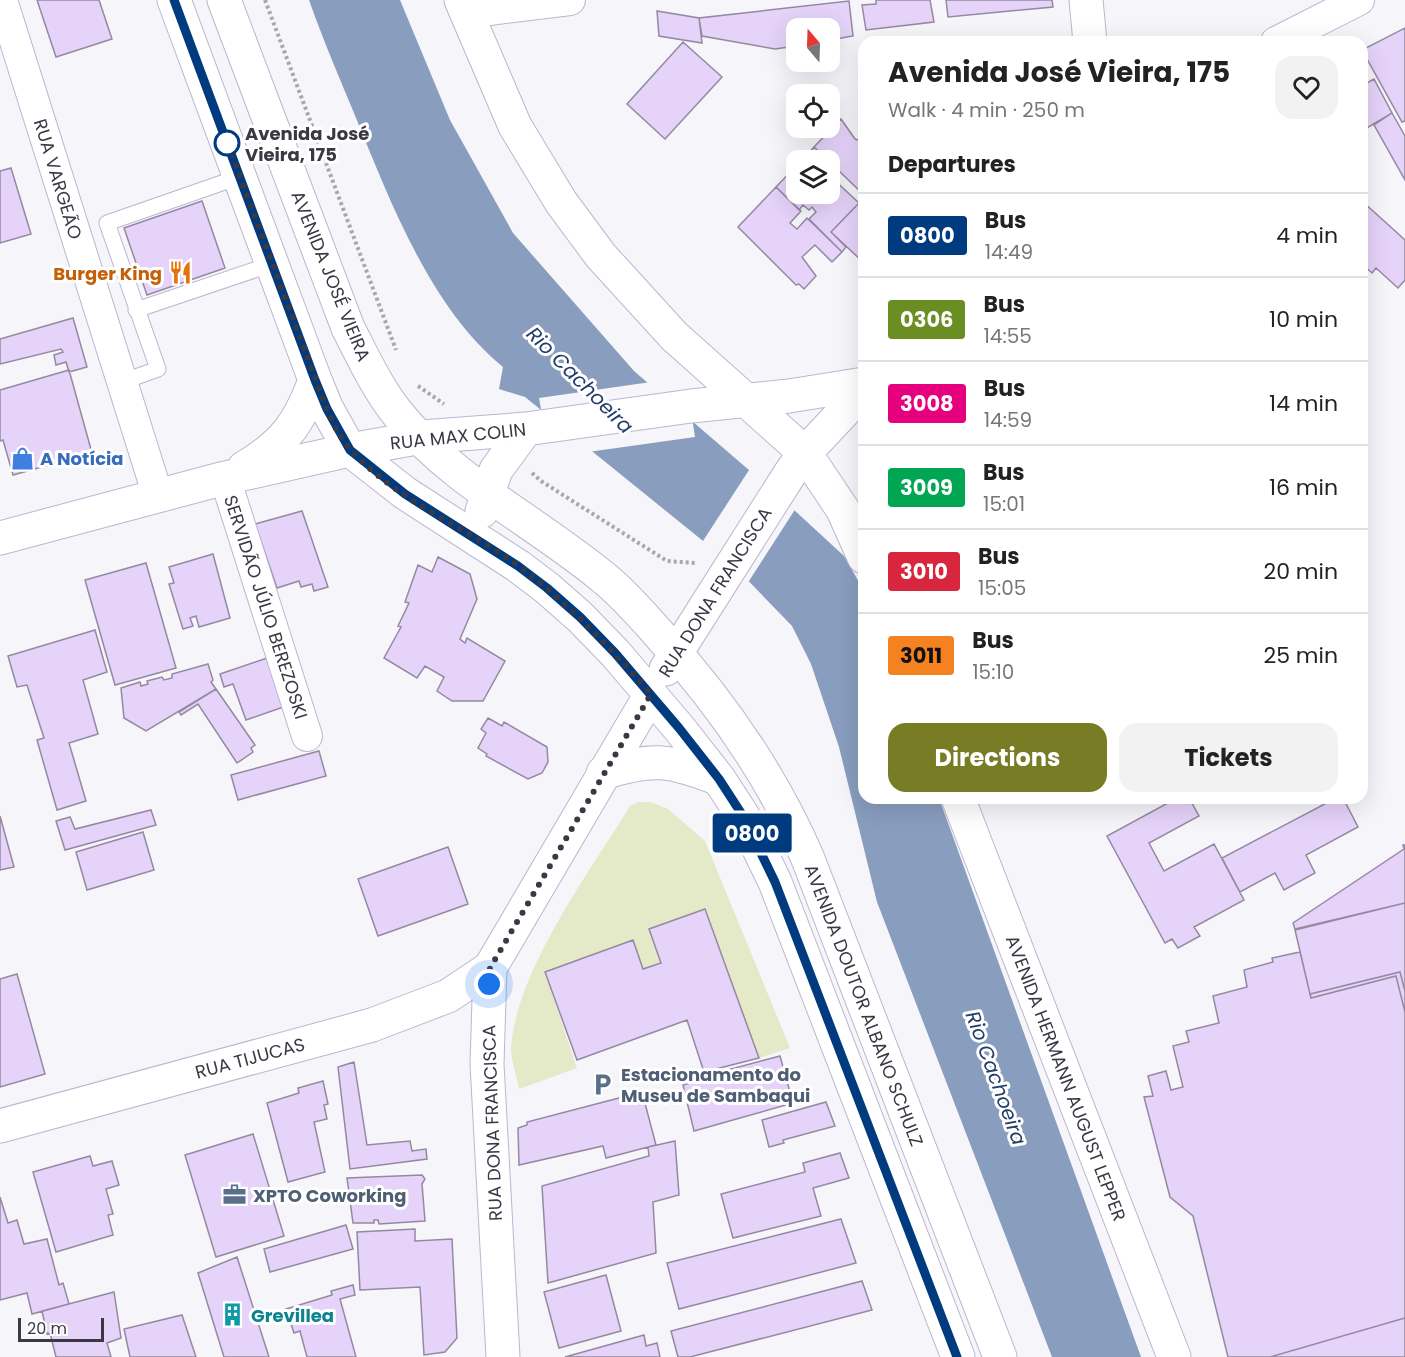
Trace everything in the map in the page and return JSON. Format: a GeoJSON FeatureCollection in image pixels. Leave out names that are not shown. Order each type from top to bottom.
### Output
{"type":"FeatureCollection","features":[{"type":"Feature","properties":{"kind":"main road"},"geometry":{"type":"LineString","coordinates":[[174,0],[315,380],[327,409],[350,450],[405,494],[518,566],[580,617],[651,694],[719,779],[743,816],[775,882],[957,1357]]}},
{"type":"Feature","properties":{"kind":"main road","name":"AVENIDA JOSÉ VIEIRA"},"geometry":{"type":"LineString","coordinates":[[224,0],[348,328],[366,364],[398,414],[422,437]]}},
{"type":"Feature","properties":{"kind":"main road"},"geometry":{"type":"LineString","coordinates":[[1086,0],[1089,36]]}},
{"type":"Feature","properties":{"kind":"main road"},"geometry":{"type":"LineString","coordinates":[[464,6],[515,126],[561,202],[601,256],[674,336],[805,453],[843,510],[858,544]]}},
{"type":"Feature","properties":{"kind":"main road"},"geometry":{"type":"LineString","coordinates":[[228,478],[268,454],[288,434],[303,412],[315,380]]}},
{"type":"Feature","properties":{"kind":"main road"},"geometry":{"type":"LineString","coordinates":[[746,399],[800,395],[858,385]]}},
{"type":"Feature","properties":{"kind":"main road","name":"RUA DONA FRANCISCA"},"geometry":{"type":"LineString","coordinates":[[503,1357],[487,1064],[490,968],[676,652],[709,571],[783,484],[805,453],[858,396]]}},
{"type":"Feature","properties":{"kind":"main road","name":"RUA MAX COLIN"},"geometry":{"type":"LineString","coordinates":[[0,538],[228,478],[350,450],[422,437],[526,436],[691,406],[746,399]]}},
{"type":"Feature","properties":{"kind":"main road"},"geometry":{"type":"LineString","coordinates":[[483,543],[482,513],[487,491],[496,470],[526,436]]}},
{"type":"Feature","properties":{"kind":"main road","name":"AVENIDA DOUTOR ALBANO SCHULZ"},"geometry":{"type":"LineString","coordinates":[[422,437],[465,476],[606,579],[676,652],[750,750],[793,823],[1000,1357]]}},
{"type":"Feature","properties":{"kind":"main road"},"geometry":{"type":"LineString","coordinates":[[603,773],[637,762],[660,761],[685,766],[719,779]]}},
{"type":"Feature","properties":{"kind":"main road","name":"AVENIDA HERMANN AUGUST LEPPER"},"geometry":{"type":"LineString","coordinates":[[960,804],[1174,1357]]}},
{"type":"Feature","properties":{"kind":"main road","name":"RUA TIJUCAS"},"geometry":{"type":"LineString","coordinates":[[0,1125],[372,1025],[448,996],[490,968]]}},
{"type":"Feature","properties":{"kind":"street","name":"RUA VARGEÃO"},"geometry":{"type":"LineString","coordinates":[[2,0],[158,496]]}},
{"type":"Feature","properties":{"kind":"street"},"geometry":{"type":"LineString","coordinates":[[464,6],[570,0]]}},
{"type":"Feature","properties":{"kind":"street"},"geometry":{"type":"LineString","coordinates":[[1288,36],[1359,0]]}},
{"type":"Feature","properties":{"kind":"street","name":"SERVIDÃO JÚLIO BEREZOSKI"},"geometry":{"type":"LineString","coordinates":[[228,478],[307,736]]}},
{"type":"Feature","properties":{"kind":"lane"},"geometry":{"type":"LineString","coordinates":[[122,382],[158,369],[107,223],[239,177]]}},
{"type":"Feature","properties":{"kind":"lane"},"geometry":{"type":"LineString","coordinates":[[136,310],[272,264]]}},
{"type":"Feature","properties":{"kind":"path"},"geometry":{"type":"LineString","coordinates":[[265,0],[398,355]]}},
{"type":"Feature","properties":{"kind":"path"},"geometry":{"type":"LineString","coordinates":[[417,386],[446,405]]}},
{"type":"Feature","properties":{"kind":"path"},"geometry":{"type":"LineString","coordinates":[[526,436],[541,481],[667,561],[709,571]]}},
{"type":"Feature","properties":{"kind":"green space"},"geometry":{"type":"Polygon","coordinates":[[[638,802],[651,802],[668,809],[705,841],[790,1048],[759,1058],[705,909],[649,929],[661,963],[643,969],[632,940],[545,972],[577,1068],[519,1089],[511,1048],[516,1018],[526,987],[557,923],[630,806],[638,802]]]}},
{"type":"Feature","properties":{"kind":"water","name":"Rio Cachoeira"},"geometry":{"type":"Polygon","coordinates":[[[309,0],[400,0],[450,120],[513,233],[634,371],[779,496],[844,556],[858,580],[858,804],[941,804],[1141,1357],[1052,1357],[877,902],[839,747],[811,664],[792,626],[734,566],[525,397],[499,389],[503,367],[477,343],[454,315],[415,252],[383,184],[309,0]]]}},
{"type":"Feature","properties":{"kind":"pier"},"geometry":{"type":"Polygon","coordinates":[[[651,382],[692,417],[695,437],[588,452],[542,415],[539,398],[651,382]]]}},
{"type":"Feature","properties":{"kind":"pier"},"geometry":{"type":"Polygon","coordinates":[[[751,467],[796,508],[747,584],[701,544],[751,467]]]}},
{"type":"Feature","properties":{"kind":"building"},"geometry":{"type":"Polygon","coordinates":[[[37,0],[99,0],[112,39],[56,57],[37,0]]]}},
{"type":"Feature","properties":{"kind":"building"},"geometry":{"type":"Polygon","coordinates":[[[876,0],[930,0],[934,22],[866,30],[862,5],[876,4],[876,0]]]}},
{"type":"Feature","properties":{"kind":"building"},"geometry":{"type":"Polygon","coordinates":[[[946,0],[1052,0],[1053,7],[948,17],[946,0]]]}},
{"type":"Feature","properties":{"kind":"building"},"geometry":{"type":"Polygon","coordinates":[[[849,1],[853,36],[840,38],[840,18],[786,18],[786,47],[775,49],[702,36],[699,18],[849,1]]]}},
{"type":"Feature","properties":{"kind":"building"},"geometry":{"type":"Polygon","coordinates":[[[657,11],[699,18],[702,43],[659,36],[657,11]]]}},
{"type":"Feature","properties":{"kind":"building"},"geometry":{"type":"Polygon","coordinates":[[[1405,28],[1405,121],[1402,122],[1368,61],[1368,47],[1405,28]]]}},
{"type":"Feature","properties":{"kind":"building"},"geometry":{"type":"Polygon","coordinates":[[[683,42],[722,77],[665,139],[627,104],[683,42]]]}},
{"type":"Feature","properties":{"kind":"building"},"geometry":{"type":"Polygon","coordinates":[[[1374,79],[1392,113],[1368,127],[1368,82],[1374,79]]]}},
{"type":"Feature","properties":{"kind":"building"},"geometry":{"type":"Polygon","coordinates":[[[1392,113],[1405,136],[1405,180],[1374,125],[1392,113]]]}},
{"type":"Feature","properties":{"kind":"building"},"geometry":{"type":"Polygon","coordinates":[[[841,119],[858,140],[858,189],[840,172],[840,150],[817,150],[814,147],[823,138],[840,138],[841,119]]]}},
{"type":"Feature","properties":{"kind":"building"},"geometry":{"type":"Polygon","coordinates":[[[11,168],[31,234],[0,243],[0,171],[11,168]]]}},
{"type":"Feature","properties":{"kind":"building"},"geometry":{"type":"Polygon","coordinates":[[[786,176],[786,197],[776,187],[786,176]]]}},
{"type":"Feature","properties":{"kind":"building"},"geometry":{"type":"Polygon","coordinates":[[[840,185],[858,202],[831,232],[846,247],[842,252],[809,219],[816,212],[812,207],[809,210],[803,205],[799,210],[793,204],[840,204],[840,185]]]}},
{"type":"Feature","properties":{"kind":"building"},"geometry":{"type":"Polygon","coordinates":[[[776,187],[786,197],[786,204],[794,204],[801,211],[790,223],[797,229],[807,218],[842,252],[832,262],[815,245],[802,257],[816,276],[804,289],[799,284],[796,285],[738,227],[776,187]]]}},
{"type":"Feature","properties":{"kind":"building"},"geometry":{"type":"Polygon","coordinates":[[[202,201],[225,268],[147,295],[124,228],[202,201]]]}},
{"type":"Feature","properties":{"kind":"building"},"geometry":{"type":"Polygon","coordinates":[[[858,204],[858,257],[831,232],[858,204]]]}},
{"type":"Feature","properties":{"kind":"building"},"geometry":{"type":"Polygon","coordinates":[[[1368,206],[1405,240],[1405,280],[1398,288],[1376,268],[1372,273],[1368,269],[1368,206]]]}},
{"type":"Feature","properties":{"kind":"building"},"geometry":{"type":"Polygon","coordinates":[[[73,318],[87,367],[69,372],[66,362],[56,365],[54,355],[63,352],[61,349],[0,364],[0,339],[73,318]]]}},
{"type":"Feature","properties":{"kind":"building"},"geometry":{"type":"Polygon","coordinates":[[[69,370],[92,453],[13,475],[3,440],[0,441],[0,390],[69,370]]]}},
{"type":"Feature","properties":{"kind":"building"},"geometry":{"type":"Polygon","coordinates":[[[302,511],[328,587],[314,591],[312,584],[301,587],[299,581],[277,588],[255,524],[302,511]]]}},
{"type":"Feature","properties":{"kind":"building"},"geometry":{"type":"Polygon","coordinates":[[[213,554],[230,618],[199,627],[196,616],[190,618],[193,626],[183,629],[169,584],[174,583],[169,567],[213,554]]]}},
{"type":"Feature","properties":{"kind":"building"},"geometry":{"type":"Polygon","coordinates":[[[438,557],[470,574],[477,599],[460,639],[465,643],[467,638],[505,661],[483,701],[452,701],[437,691],[444,677],[425,666],[417,678],[384,658],[401,627],[398,626],[409,603],[405,602],[418,565],[432,572],[438,557]]]}},
{"type":"Feature","properties":{"kind":"building"},"geometry":{"type":"Polygon","coordinates":[[[146,563],[176,668],[115,685],[85,580],[146,563]]]}},
{"type":"Feature","properties":{"kind":"building"},"geometry":{"type":"Polygon","coordinates":[[[95,630],[107,672],[83,680],[98,734],[69,743],[86,801],[57,810],[37,740],[44,738],[27,685],[17,687],[8,656],[95,630]]]}},
{"type":"Feature","properties":{"kind":"building"},"geometry":{"type":"Polygon","coordinates":[[[273,656],[289,705],[246,720],[233,684],[224,687],[220,674],[273,656]]]}},
{"type":"Feature","properties":{"kind":"building"},"geometry":{"type":"Polygon","coordinates":[[[208,664],[213,680],[211,682],[216,689],[146,731],[124,718],[121,688],[140,682],[141,686],[148,684],[147,681],[162,677],[164,680],[172,678],[172,674],[208,664]]]}},
{"type":"Feature","properties":{"kind":"building"},"geometry":{"type":"Polygon","coordinates":[[[216,689],[255,745],[251,748],[253,752],[237,763],[198,704],[181,715],[179,712],[216,689]]]}},
{"type":"Feature","properties":{"kind":"building"},"geometry":{"type":"Polygon","coordinates":[[[488,718],[502,726],[504,722],[547,747],[548,762],[542,773],[528,779],[486,756],[487,754],[478,748],[486,733],[481,729],[488,718]]]}},
{"type":"Feature","properties":{"kind":"building"},"geometry":{"type":"Polygon","coordinates":[[[319,751],[326,776],[238,800],[231,775],[319,751]]]}},
{"type":"Feature","properties":{"kind":"building"},"geometry":{"type":"Polygon","coordinates":[[[1166,804],[1192,804],[1199,816],[1149,843],[1164,871],[1214,844],[1244,900],[1194,927],[1200,936],[1178,948],[1172,939],[1165,943],[1107,836],[1166,804]]]}},
{"type":"Feature","properties":{"kind":"building"},"geometry":{"type":"Polygon","coordinates":[[[1325,804],[1346,804],[1358,827],[1306,855],[1315,873],[1284,890],[1275,873],[1240,892],[1222,858],[1325,804]]]}},
{"type":"Feature","properties":{"kind":"building"},"geometry":{"type":"Polygon","coordinates":[[[151,810],[156,825],[65,850],[56,821],[70,817],[75,829],[151,810]]]}},
{"type":"Feature","properties":{"kind":"building"},"geometry":{"type":"Polygon","coordinates":[[[0,816],[14,867],[0,870],[0,816]]]}},
{"type":"Feature","properties":{"kind":"building"},"geometry":{"type":"Polygon","coordinates":[[[143,832],[154,870],[87,890],[76,852],[143,832]]]}},
{"type":"Feature","properties":{"kind":"building"},"geometry":{"type":"Polygon","coordinates":[[[1403,845],[1405,845],[1405,903],[1295,929],[1293,923],[1404,849],[1403,845]]]}},
{"type":"Feature","properties":{"kind":"building"},"geometry":{"type":"Polygon","coordinates":[[[448,847],[468,904],[378,936],[358,879],[448,847]]]}},
{"type":"Feature","properties":{"kind":"building"},"geometry":{"type":"Polygon","coordinates":[[[1405,903],[1405,991],[1400,972],[1310,994],[1295,930],[1405,903]]]}},
{"type":"Feature","properties":{"kind":"building"},"geometry":{"type":"Polygon","coordinates":[[[705,909],[759,1058],[704,1072],[687,1020],[577,1060],[545,972],[633,940],[643,969],[661,963],[649,929],[705,909]]]}},
{"type":"Feature","properties":{"kind":"building"},"geometry":{"type":"Polygon","coordinates":[[[1300,952],[1311,998],[1396,976],[1405,1012],[1405,1318],[1270,1357],[1228,1357],[1193,1216],[1170,1197],[1144,1097],[1153,1096],[1148,1076],[1166,1071],[1171,1090],[1183,1087],[1173,1046],[1189,1042],[1186,1031],[1219,1023],[1213,996],[1247,987],[1244,970],[1273,962],[1272,958],[1300,952]]]}},
{"type":"Feature","properties":{"kind":"building"},"geometry":{"type":"Polygon","coordinates":[[[1400,972],[1405,991],[1405,1012],[1396,976],[1311,998],[1310,994],[1400,972]]]}},
{"type":"Feature","properties":{"kind":"building"},"geometry":{"type":"Polygon","coordinates":[[[17,974],[45,1074],[0,1087],[0,979],[17,974]]]}},
{"type":"Feature","properties":{"kind":"building"},"geometry":{"type":"Polygon","coordinates":[[[780,1056],[793,1103],[694,1131],[683,1085],[694,1082],[693,1079],[780,1056]]]}},
{"type":"Feature","properties":{"kind":"building"},"geometry":{"type":"Polygon","coordinates":[[[354,1062],[367,1145],[410,1141],[412,1151],[426,1149],[427,1159],[350,1169],[338,1067],[354,1062]]]}},
{"type":"Feature","properties":{"kind":"building"},"geometry":{"type":"Polygon","coordinates":[[[323,1081],[328,1104],[324,1105],[327,1119],[314,1122],[325,1172],[288,1182],[267,1103],[299,1093],[298,1088],[323,1081]]]}},
{"type":"Feature","properties":{"kind":"building"},"geometry":{"type":"Polygon","coordinates":[[[642,1092],[656,1145],[606,1158],[603,1146],[519,1165],[518,1128],[527,1125],[527,1122],[642,1092]]]}},
{"type":"Feature","properties":{"kind":"building"},"geometry":{"type":"Polygon","coordinates":[[[826,1102],[835,1126],[783,1140],[784,1143],[769,1147],[762,1120],[826,1102]]]}},
{"type":"Feature","properties":{"kind":"building","name":"XPTO Coworking"},"geometry":{"type":"Polygon","coordinates":[[[253,1134],[284,1236],[216,1257],[185,1155],[253,1134]]]}},
{"type":"Feature","properties":{"kind":"building"},"geometry":{"type":"Polygon","coordinates":[[[675,1141],[679,1195],[653,1202],[656,1253],[548,1283],[542,1186],[649,1156],[648,1147],[675,1141]]]}},
{"type":"Feature","properties":{"kind":"building"},"geometry":{"type":"Polygon","coordinates":[[[840,1153],[849,1178],[813,1188],[821,1216],[733,1238],[721,1194],[805,1172],[803,1163],[840,1153]]]}},
{"type":"Feature","properties":{"kind":"building"},"geometry":{"type":"Polygon","coordinates":[[[90,1156],[93,1166],[112,1161],[119,1185],[106,1189],[113,1214],[108,1215],[113,1235],[56,1252],[33,1172],[90,1156]]]}},
{"type":"Feature","properties":{"kind":"building"},"geometry":{"type":"Polygon","coordinates":[[[422,1175],[425,1179],[422,1184],[425,1221],[379,1224],[378,1220],[374,1220],[374,1223],[353,1223],[347,1178],[422,1175]]]}},
{"type":"Feature","properties":{"kind":"building"},"geometry":{"type":"Polygon","coordinates":[[[0,1197],[8,1223],[17,1220],[24,1244],[47,1239],[59,1285],[63,1283],[69,1304],[32,1314],[27,1293],[0,1300],[0,1197]]]}},
{"type":"Feature","properties":{"kind":"building"},"geometry":{"type":"Polygon","coordinates":[[[841,1219],[856,1263],[679,1309],[667,1263],[841,1219]]]}},
{"type":"Feature","properties":{"kind":"building"},"geometry":{"type":"Polygon","coordinates":[[[346,1225],[353,1249],[270,1272],[264,1249],[346,1225]]]}},
{"type":"Feature","properties":{"kind":"building"},"geometry":{"type":"Polygon","coordinates":[[[415,1229],[415,1241],[452,1239],[457,1338],[445,1352],[424,1355],[420,1287],[360,1290],[357,1232],[415,1229]]]}},
{"type":"Feature","properties":{"kind":"building","name":"Grevillea"},"geometry":{"type":"Polygon","coordinates":[[[237,1257],[269,1357],[224,1357],[198,1273],[237,1257]]]}},
{"type":"Feature","properties":{"kind":"building"},"geometry":{"type":"Polygon","coordinates":[[[606,1275],[621,1331],[559,1348],[544,1292],[606,1275]]]}},
{"type":"Feature","properties":{"kind":"building"},"geometry":{"type":"Polygon","coordinates":[[[862,1281],[872,1310],[690,1357],[678,1357],[671,1331],[862,1281]]]}},
{"type":"Feature","properties":{"kind":"building"},"geometry":{"type":"Polygon","coordinates":[[[353,1285],[355,1295],[340,1299],[356,1357],[307,1357],[300,1331],[294,1333],[286,1309],[332,1295],[331,1291],[353,1285]]]}},
{"type":"Feature","properties":{"kind":"building"},"geometry":{"type":"Polygon","coordinates":[[[114,1292],[121,1338],[107,1343],[111,1357],[56,1357],[50,1333],[47,1334],[42,1311],[114,1292]]]}},
{"type":"Feature","properties":{"kind":"building"},"geometry":{"type":"Polygon","coordinates":[[[182,1315],[196,1357],[130,1357],[124,1329],[182,1315]]]}},
{"type":"Feature","properties":{"kind":"building"},"geometry":{"type":"Polygon","coordinates":[[[1405,1318],[1405,1357],[1270,1357],[1405,1318]]]}},
{"type":"Feature","properties":{"kind":"building"},"geometry":{"type":"Polygon","coordinates":[[[644,1335],[646,1346],[657,1343],[660,1357],[565,1357],[644,1335]]]}},
{"type":"Feature","properties":{"kind":"bus line","name":"0800"},"geometry":{"type":"LineString","coordinates":[[174,0],[315,380],[336,428],[350,450],[405,494],[518,566],[580,617],[615,653],[679,728],[719,779],[743,816],[775,882],[957,1357]]}},
{"type":"Feature","properties":{"kind":"place","name":"Avenida José Vieira, 175"},"geometry":{"type":"Point","coordinates":[227,143]}},
{"type":"Feature","properties":{"kind":"place","name":"Burger King"},"geometry":{"type":"Point","coordinates":[180,273]}},
{"type":"Feature","properties":{"kind":"place","name":"A Notícia"},"geometry":{"type":"Point","coordinates":[22,458]}},
{"type":"Feature","properties":{"kind":"place","name":"Estacionamento do Museu de Sambaqui"},"geometry":{"type":"Point","coordinates":[603,1084]}},
{"type":"Feature","properties":{"kind":"place","name":"XPTO Coworking"},"geometry":{"type":"Point","coordinates":[235,1195]}},
{"type":"Feature","properties":{"kind":"place","name":"Grevillea"},"geometry":{"type":"Point","coordinates":[233,1315]}},
{"type":"Feature","properties":{"kind":"route"},"geometry":{"type":"LineString","coordinates":[[227,143],[226,139],[327,409],[350,450],[405,494],[518,566],[547,588],[580,617],[651,694],[490,968],[489,984]]}}]}
